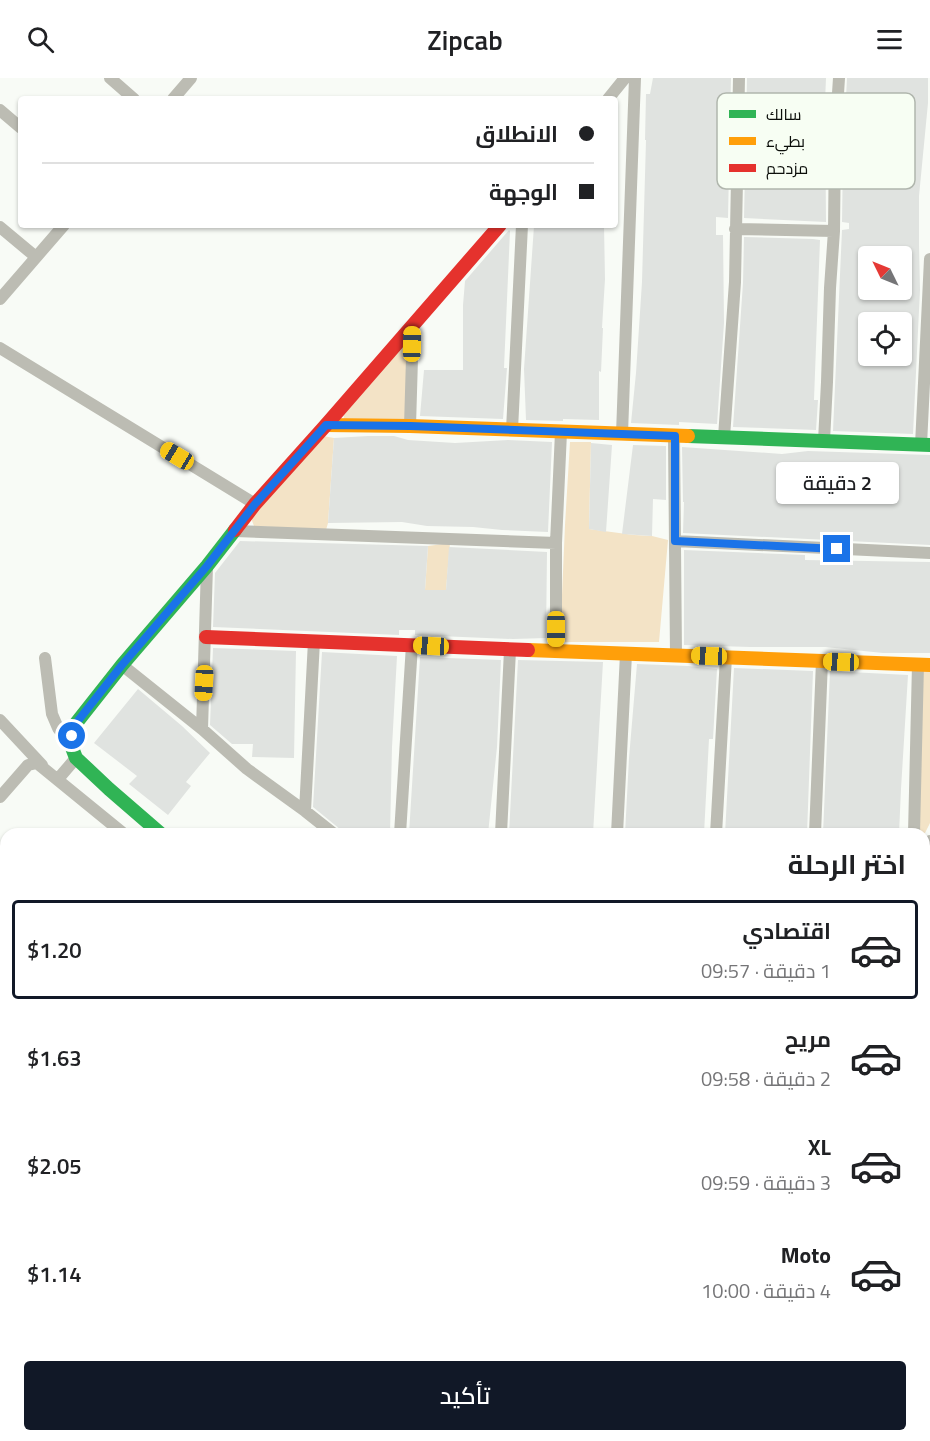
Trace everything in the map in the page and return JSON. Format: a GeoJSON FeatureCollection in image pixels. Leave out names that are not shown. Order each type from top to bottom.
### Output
{"type":"FeatureCollection","features":[{"type":"Feature","properties":{"kind":"street"},"geometry":{"type":"LineString","coordinates":[[110,78],[131,96]]}},
{"type":"Feature","properties":{"kind":"street"},"geometry":{"type":"LineString","coordinates":[[176,96],[191,78]]}},
{"type":"Feature","properties":{"kind":"street"},"geometry":{"type":"LineString","coordinates":[[611,96],[626,78]]}},
{"type":"Feature","properties":{"kind":"street"},"geometry":{"type":"LineString","coordinates":[[622,434],[635,78]]}},
{"type":"Feature","properties":{"kind":"street"},"geometry":{"type":"LineString","coordinates":[[739,78],[739,93]]}},
{"type":"Feature","properties":{"kind":"street"},"geometry":{"type":"LineString","coordinates":[[838,93],[839,78]]}},
{"type":"Feature","properties":{"kind":"street"},"geometry":{"type":"LineString","coordinates":[[0,110],[18,125]]}},
{"type":"Feature","properties":{"kind":"street"},"geometry":{"type":"LineString","coordinates":[[724,437],[735,282],[736,189]]}},
{"type":"Feature","properties":{"kind":"street"},"geometry":{"type":"LineString","coordinates":[[824,441],[834,189]]}},
{"type":"Feature","properties":{"kind":"street"},"geometry":{"type":"LineString","coordinates":[[0,226],[36,257]]}},
{"type":"Feature","properties":{"kind":"street"},"geometry":{"type":"LineString","coordinates":[[0,299],[61,228]]}},
{"type":"Feature","properties":{"kind":"street"},"geometry":{"type":"LineString","coordinates":[[57,779],[74,752],[73,729],[122,665],[207,566],[255,504],[497,228]]}},
{"type":"Feature","properties":{"kind":"street"},"geometry":{"type":"LineString","coordinates":[[512,430],[522,228]]}},
{"type":"Feature","properties":{"kind":"street"},"geometry":{"type":"LineString","coordinates":[[735,229],[834,231]]}},
{"type":"Feature","properties":{"kind":"street"},"geometry":{"type":"LineString","coordinates":[[326,425],[410,426],[925,445],[930,259]]}},
{"type":"Feature","properties":{"kind":"street"},"geometry":{"type":"LineString","coordinates":[[410,426],[413,324]]}},
{"type":"Feature","properties":{"kind":"street"},"geometry":{"type":"LineString","coordinates":[[0,348],[255,504]]}},
{"type":"Feature","properties":{"kind":"street"},"geometry":{"type":"LineString","coordinates":[[556,650],[556,543],[561,432]]}},
{"type":"Feature","properties":{"kind":"street"},"geometry":{"type":"LineString","coordinates":[[675,436],[676,655]]}},
{"type":"Feature","properties":{"kind":"street"},"geometry":{"type":"LineString","coordinates":[[235,531],[556,543]]}},
{"type":"Feature","properties":{"kind":"street"},"geometry":{"type":"LineString","coordinates":[[675,541],[930,554]]}},
{"type":"Feature","properties":{"kind":"street"},"geometry":{"type":"LineString","coordinates":[[202,729],[207,566]]}},
{"type":"Feature","properties":{"kind":"street"},"geometry":{"type":"LineString","coordinates":[[206,637],[924,665],[914,828]]}},
{"type":"Feature","properties":{"kind":"street"},"geometry":{"type":"LineString","coordinates":[[305,811],[314,641]]}},
{"type":"Feature","properties":{"kind":"street"},"geometry":{"type":"LineString","coordinates":[[400,828],[412,645]]}},
{"type":"Feature","properties":{"kind":"street"},"geometry":{"type":"LineString","coordinates":[[501,828],[510,650]]}},
{"type":"Feature","properties":{"kind":"street"},"geometry":{"type":"LineString","coordinates":[[617,828],[626,654]]}},
{"type":"Feature","properties":{"kind":"street"},"geometry":{"type":"LineString","coordinates":[[716,828],[726,657]]}},
{"type":"Feature","properties":{"kind":"street"},"geometry":{"type":"LineString","coordinates":[[45,658],[52,714],[58,728],[74,752],[109,789],[154,828]]}},
{"type":"Feature","properties":{"kind":"street"},"geometry":{"type":"LineString","coordinates":[[815,828],[822,661]]}},
{"type":"Feature","properties":{"kind":"street"},"geometry":{"type":"LineString","coordinates":[[122,665],[202,729],[247,769],[326,828]]}},
{"type":"Feature","properties":{"kind":"street"},"geometry":{"type":"LineString","coordinates":[[0,720],[42,766],[117,828]]}},
{"type":"Feature","properties":{"kind":"street"},"geometry":{"type":"LineString","coordinates":[[0,797],[28,765],[34,762],[42,766]]}},
{"type":"Feature","properties":{"kind":"shaded area"},"geometry":{"type":"Polygon","coordinates":[[[401,342],[408,344],[406,419],[344,419],[343,410],[401,342]]]}},
{"type":"Feature","properties":{"kind":"shaded area"},"geometry":{"type":"Polygon","coordinates":[[[323,436],[334,438],[326,530],[254,526],[251,518],[323,436]]]}},
{"type":"Feature","properties":{"kind":"shaded area"},"geometry":{"type":"Polygon","coordinates":[[[570,442],[591,442],[589,529],[668,540],[659,642],[560,642],[570,442]]]}},
{"type":"Feature","properties":{"kind":"shaded area"},"geometry":{"type":"Polygon","coordinates":[[[450,543],[446,590],[425,590],[428,546],[450,543]]]}},
{"type":"Feature","properties":{"kind":"shaded area"},"geometry":{"type":"Polygon","coordinates":[[[921,669],[930,669],[930,823],[928,828],[917,828],[921,669]]]}},
{"type":"Feature","properties":{"kind":"building"},"geometry":{"type":"Polygon","coordinates":[[[653,78],[731,78],[731,93],[717,93],[717,189],[729,189],[728,218],[716,217],[716,235],[723,235],[724,323],[717,424],[631,423],[642,282],[646,94],[650,94],[653,78]]]}},
{"type":"Feature","properties":{"kind":"building"},"geometry":{"type":"Polygon","coordinates":[[[747,78],[826,78],[825,93],[747,93],[747,78]]]}},
{"type":"Feature","properties":{"kind":"building"},"geometry":{"type":"Polygon","coordinates":[[[847,78],[928,78],[928,103],[919,196],[920,290],[913,434],[833,431],[842,230],[849,229],[849,223],[842,222],[842,189],[915,189],[915,93],[846,93],[847,78]]]}},
{"type":"Feature","properties":{"kind":"building"},"geometry":{"type":"Polygon","coordinates":[[[745,189],[826,189],[826,222],[744,218],[745,189]]]}},
{"type":"Feature","properties":{"kind":"building"},"geometry":{"type":"Polygon","coordinates":[[[534,228],[604,228],[605,279],[601,372],[599,371],[599,420],[526,420],[524,369],[534,228]]]}},
{"type":"Feature","properties":{"kind":"building"},"geometry":{"type":"Polygon","coordinates":[[[509,230],[504,368],[507,368],[503,419],[420,416],[424,370],[463,370],[465,281],[509,230]]]}},
{"type":"Feature","properties":{"kind":"building"},"geometry":{"type":"Polygon","coordinates":[[[744,237],[820,240],[814,400],[818,400],[816,430],[733,427],[744,237]]]}},
{"type":"Feature","properties":{"kind":"building"},"geometry":{"type":"Polygon","coordinates":[[[394,436],[408,440],[455,443],[508,440],[552,442],[548,532],[427,526],[402,522],[328,523],[334,438],[394,436]]]}},
{"type":"Feature","properties":{"kind":"building"},"geometry":{"type":"Polygon","coordinates":[[[591,443],[612,445],[606,532],[589,529],[591,443]]]}},
{"type":"Feature","properties":{"kind":"building"},"geometry":{"type":"Polygon","coordinates":[[[633,445],[666,446],[666,500],[653,499],[652,536],[622,534],[633,445]]]}},
{"type":"Feature","properties":{"kind":"building"},"geometry":{"type":"Polygon","coordinates":[[[682,447],[782,454],[808,451],[930,455],[930,545],[683,533],[682,447]]]}},
{"type":"Feature","properties":{"kind":"building"},"geometry":{"type":"Polygon","coordinates":[[[240,541],[428,546],[425,590],[446,590],[449,547],[547,552],[546,638],[415,635],[415,630],[399,630],[399,635],[213,627],[215,573],[240,541]]]}},
{"type":"Feature","properties":{"kind":"building"},"geometry":{"type":"Polygon","coordinates":[[[684,550],[805,555],[805,560],[930,562],[930,653],[883,653],[825,647],[684,645],[684,550]]]}},
{"type":"Feature","properties":{"kind":"building"},"geometry":{"type":"Polygon","coordinates":[[[213,648],[296,651],[294,758],[252,757],[253,744],[232,744],[210,725],[213,648]]]}},
{"type":"Feature","properties":{"kind":"building"},"geometry":{"type":"Polygon","coordinates":[[[322,652],[397,656],[390,828],[339,828],[313,807],[322,652]]]}},
{"type":"Feature","properties":{"kind":"building"},"geometry":{"type":"Polygon","coordinates":[[[420,657],[501,660],[497,747],[489,828],[409,828],[420,657]]]}},
{"type":"Feature","properties":{"kind":"building"},"geometry":{"type":"Polygon","coordinates":[[[518,660],[603,662],[593,828],[509,828],[518,660]]]}},
{"type":"Feature","properties":{"kind":"building"},"geometry":{"type":"Polygon","coordinates":[[[637,664],[717,669],[713,739],[709,739],[704,828],[625,828],[637,664]]]}},
{"type":"Feature","properties":{"kind":"building"},"geometry":{"type":"Polygon","coordinates":[[[734,668],[813,671],[807,828],[725,828],[734,668]]]}},
{"type":"Feature","properties":{"kind":"building"},"geometry":{"type":"Polygon","coordinates":[[[830,671],[908,675],[899,828],[823,828],[830,671]]]}},
{"type":"Feature","properties":{"kind":"building"},"geometry":{"type":"Polygon","coordinates":[[[138,689],[210,753],[186,782],[191,786],[168,815],[129,784],[137,776],[94,743],[138,689]]]}},
{"type":"Feature","properties":{"kind":"traffic: fast"},"geometry":{"type":"LineString","coordinates":[[688,436],[930,445]]}},
{"type":"Feature","properties":{"kind":"traffic: fast"},"geometry":{"type":"LineString","coordinates":[[154,828],[76,758],[71,745],[73,729],[122,665],[235,530]]}},
{"type":"Feature","properties":{"kind":"traffic: slow"},"geometry":{"type":"LineString","coordinates":[[326,425],[688,436]]}},
{"type":"Feature","properties":{"kind":"traffic: slow"},"geometry":{"type":"LineString","coordinates":[[528,650],[930,665]]}},
{"type":"Feature","properties":{"kind":"traffic: jam"},"geometry":{"type":"LineString","coordinates":[[235,530],[255,504],[497,228]]}},
{"type":"Feature","properties":{"kind":"traffic: jam"},"geometry":{"type":"LineString","coordinates":[[206,637],[528,650]]}},
{"type":"Feature","properties":{"kind":"route"},"geometry":{"type":"LineString","coordinates":[[72,736],[77,722],[122,665],[207,566],[255,504],[326,425],[675,436],[675,541],[837,549]]}}]}
